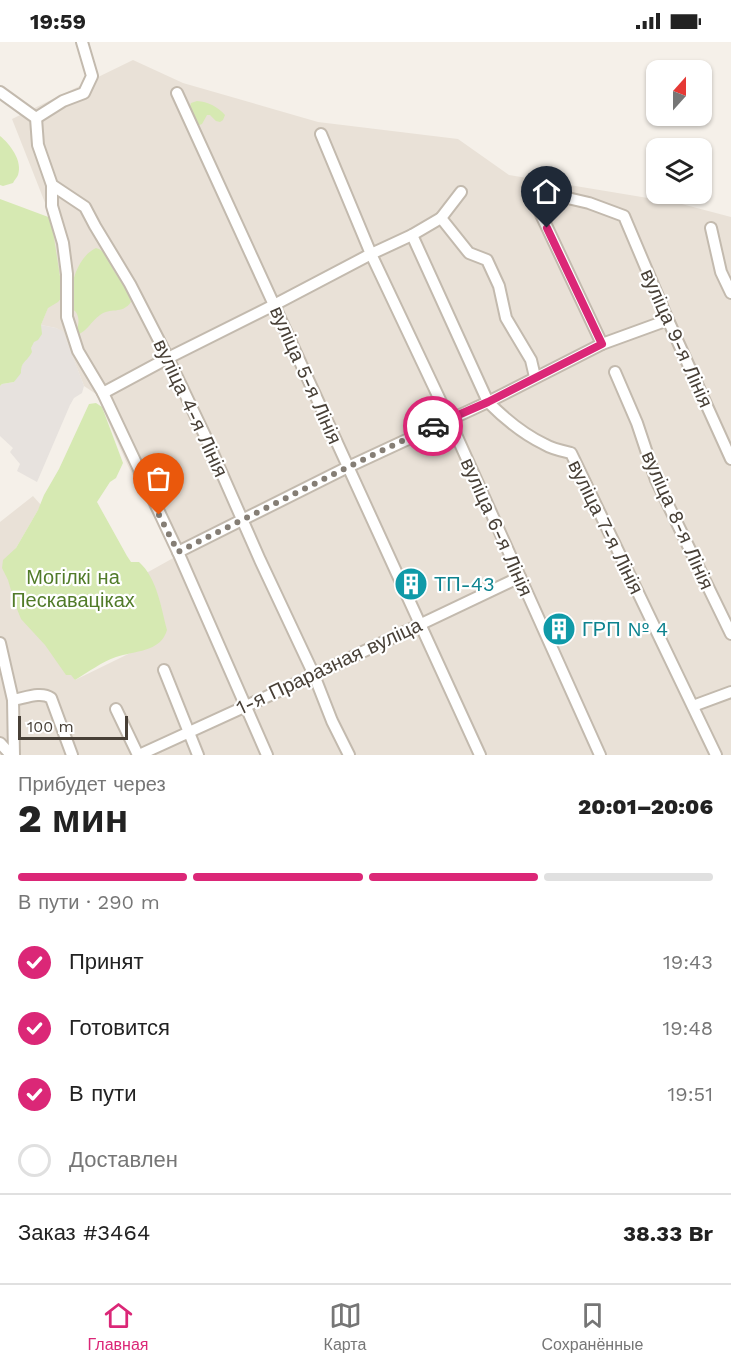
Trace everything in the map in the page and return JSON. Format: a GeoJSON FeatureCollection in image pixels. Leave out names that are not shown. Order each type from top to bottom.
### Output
{"type":"FeatureCollection","features":[{"type":"Feature","properties":{"kind":"street"},"geometry":{"type":"LineString","coordinates":[[36,118],[63,100],[84,93],[92,76],[82,42]]}},
{"type":"Feature","properties":{"kind":"street"},"geometry":{"type":"LineString","coordinates":[[0,92],[36,118],[38,145],[52,185],[52,206],[63,243],[67,274],[67,317],[78,351],[103,393],[178,552],[267,755]]}},
{"type":"Feature","properties":{"kind":"street","name":"вуліца 5-я Лінія"},"geometry":{"type":"LineString","coordinates":[[177,93],[480,755]]}},
{"type":"Feature","properties":{"kind":"street","name":"вуліца 6-я Лінія"},"geometry":{"type":"LineString","coordinates":[[321,134],[371,254],[600,755]]}},
{"type":"Feature","properties":{"kind":"street","name":"вуліца 4-я Лінія"},"geometry":{"type":"LineString","coordinates":[[52,185],[85,207],[130,284],[208,442],[349,755]]}},
{"type":"Feature","properties":{"kind":"street","name":"вуліца 9-я Лінія"},"geometry":{"type":"LineString","coordinates":[[602,344],[529,189],[589,203],[624,216],[731,459]]}},
{"type":"Feature","properties":{"kind":"street"},"geometry":{"type":"LineString","coordinates":[[103,393],[412,235],[441,218],[460,192]]}},
{"type":"Feature","properties":{"kind":"street"},"geometry":{"type":"LineString","coordinates":[[441,218],[469,253],[487,260],[499,286],[506,318],[531,360],[535,377]]}},
{"type":"Feature","properties":{"kind":"street"},"geometry":{"type":"LineString","coordinates":[[711,228],[722,272],[731,293]]}},
{"type":"Feature","properties":{"kind":"street"},"geometry":{"type":"LineString","coordinates":[[412,235],[488,402]]}},
{"type":"Feature","properties":{"kind":"street"},"geometry":{"type":"LineString","coordinates":[[178,552],[348,467],[488,402],[602,344],[668,320]]}},
{"type":"Feature","properties":{"kind":"street","name":"вуліца 8-я Лінія"},"geometry":{"type":"LineString","coordinates":[[615,372],[637,423],[656,480],[731,634]]}},
{"type":"Feature","properties":{"kind":"street","name":"вуліца 7-я Лінія"},"geometry":{"type":"LineString","coordinates":[[488,402],[545,445],[571,453],[716,755]]}},
{"type":"Feature","properties":{"kind":"street","name":"1-я Праразная вуліца"},"geometry":{"type":"LineString","coordinates":[[138,755],[314,675],[520,577]]}},
{"type":"Feature","properties":{"kind":"street"},"geometry":{"type":"LineString","coordinates":[[0,643],[13,700],[13,755]]}},
{"type":"Feature","properties":{"kind":"street"},"geometry":{"type":"LineString","coordinates":[[164,670],[198,755]]}},
{"type":"Feature","properties":{"kind":"street"},"geometry":{"type":"LineString","coordinates":[[693,706],[731,692]]}},
{"type":"Feature","properties":{"kind":"street"},"geometry":{"type":"LineString","coordinates":[[13,700],[41,694],[51,698],[72,755]]}},
{"type":"Feature","properties":{"kind":"street"},"geometry":{"type":"LineString","coordinates":[[116,709],[138,755]]}},
{"type":"Feature","properties":{"kind":"street"},"geometry":{"type":"LineString","coordinates":[[0,743],[13,755]]}},
{"type":"Feature","properties":{"kind":"shaded area"},"geometry":{"type":"Polygon","coordinates":[[[133,60],[183,83],[318,122],[458,139],[509,175],[646,198],[646,204],[682,204],[731,217],[731,755],[0,755],[0,522],[33,496],[41,505],[12,555],[75,680],[163,637],[141,576],[175,557],[128,466],[96,394],[84,386],[63,332],[41,325],[48,307],[51,218],[12,119],[133,60]]]}},
{"type":"Feature","properties":{"kind":"shaded area"},"geometry":{"type":"Polygon","coordinates":[[[41,325],[63,331],[84,386],[82,393],[74,398],[70,405],[37,482],[17,471],[20,464],[10,452],[13,448],[0,436],[0,386],[14,382],[41,325]]]}},
{"type":"Feature","properties":{"kind":"green space"},"geometry":{"type":"Polygon","coordinates":[[[197,101],[209,103],[219,109],[225,115],[223,120],[216,121],[207,115],[202,124],[197,126],[189,110],[191,103],[197,101]]]}},
{"type":"Feature","properties":{"kind":"green space"},"geometry":{"type":"Polygon","coordinates":[[[0,136],[15,153],[19,164],[18,176],[13,183],[3,186],[0,185],[0,136]]]}},
{"type":"Feature","properties":{"kind":"green space"},"geometry":{"type":"Polygon","coordinates":[[[0,199],[51,218],[63,296],[48,308],[41,325],[42,334],[34,342],[32,352],[23,364],[21,373],[14,382],[0,386],[0,199]]]}},
{"type":"Feature","properties":{"kind":"green space"},"geometry":{"type":"Polygon","coordinates":[[[96,248],[103,251],[107,257],[131,302],[120,310],[108,311],[100,315],[77,335],[78,319],[72,298],[73,282],[79,265],[89,252],[96,248]]]}},
{"type":"Feature","properties":{"kind":"green space","name":"Могілкі на Пескаваціках"},"geometry":{"type":"Polygon","coordinates":[[[96,403],[102,407],[123,463],[116,478],[110,482],[97,502],[131,562],[139,562],[150,576],[158,593],[167,630],[164,637],[153,647],[111,659],[75,680],[71,675],[66,675],[45,645],[21,619],[2,568],[3,560],[16,548],[38,510],[89,404],[96,403]]]}},
{"type":"Feature","properties":{"kind":"way so far"},"geometry":{"type":"LineString","coordinates":[[159,515],[178,552],[433,426]]}},
{"type":"Feature","properties":{"kind":"place","name":"ТП-43"},"geometry":{"type":"Point","coordinates":[411,584]}},
{"type":"Feature","properties":{"kind":"place","name":"ГРП № 4"},"geometry":{"type":"Point","coordinates":[559,629]}},
{"type":"Feature","properties":{"kind":"route"},"geometry":{"type":"LineString","coordinates":[[433,426],[488,402],[602,344],[547,228]]}}]}
